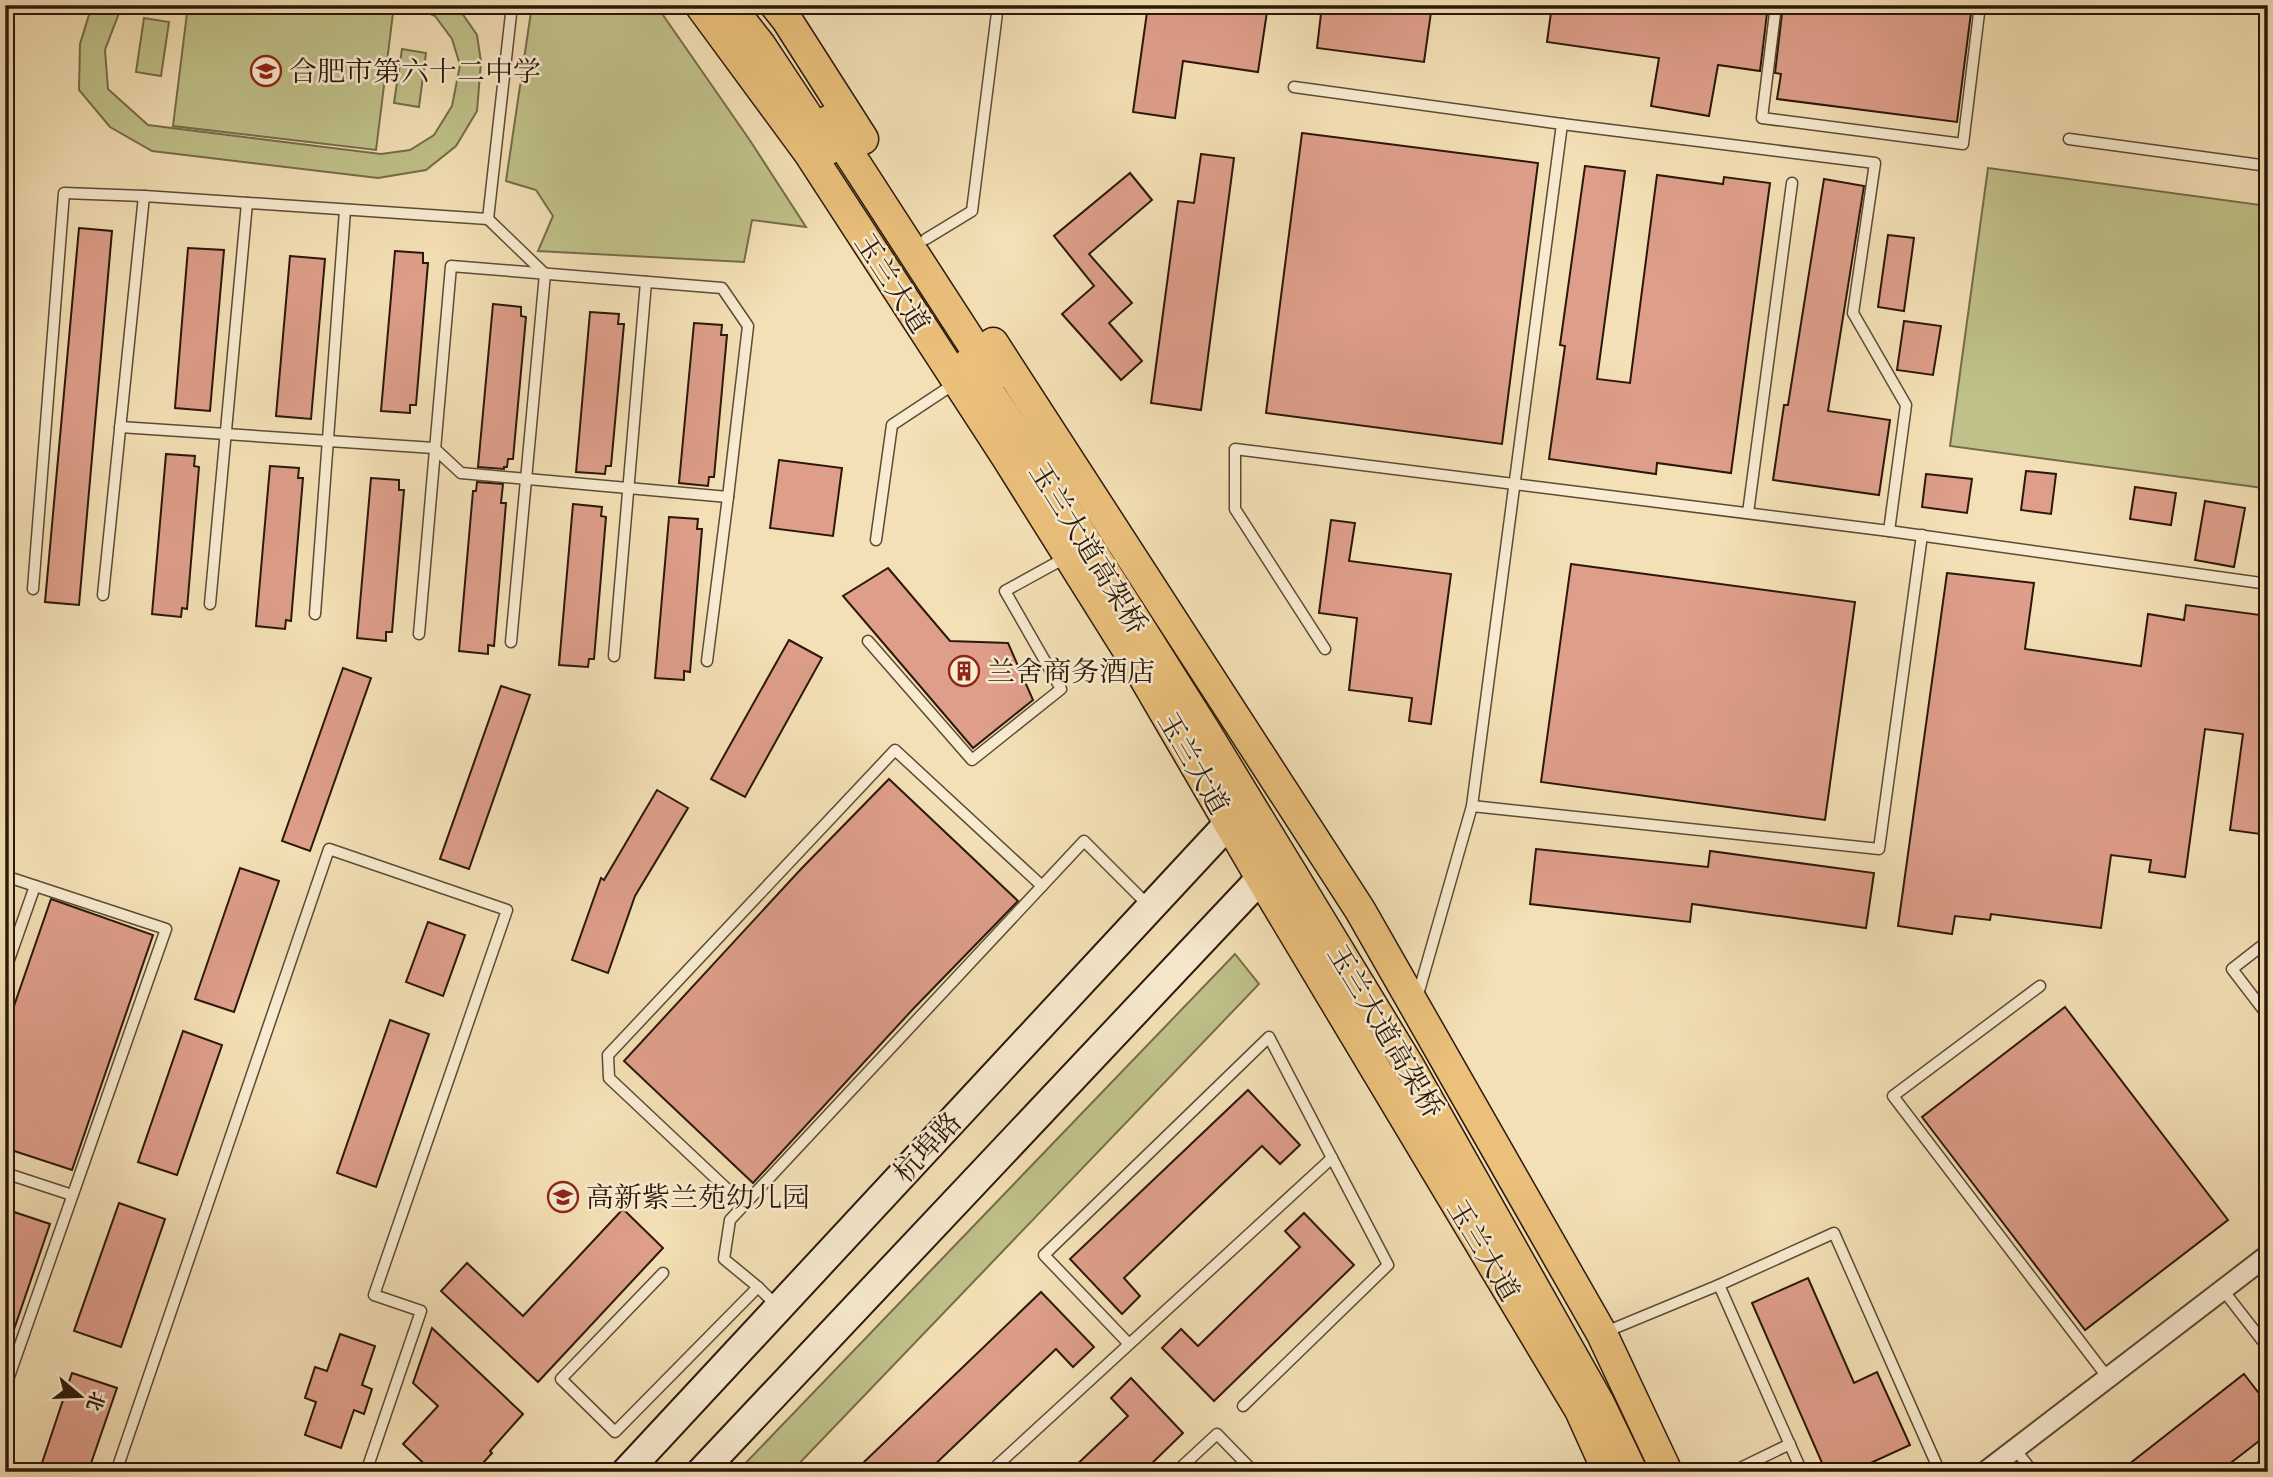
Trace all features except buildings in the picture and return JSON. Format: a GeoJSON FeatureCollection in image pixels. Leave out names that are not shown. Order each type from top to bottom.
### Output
{"type":"FeatureCollection","features":[{"type":"Feature","properties":{"kind":"main road","name":"玉兰大道"},"geometry":{"type":"LineString","coordinates":[[700,5],[809,153],[1134,660],[1261,878],[1580,1409],[1608,1472]]}},
{"type":"Feature","properties":{"kind":"main road","name":"玉兰大道高架桥"},"geometry":{"type":"LineString","coordinates":[[729,5],[761,46],[1031,455],[1202,726],[1409,1066],[1599,1403],[1632,1472]]}},
{"type":"Feature","properties":{"kind":"main road","name":"玉兰大道高架桥"},"geometry":{"type":"LineString","coordinates":[[751,5],[1219,722],[1424,1060],[1556,1288],[1603,1376],[1648,1472]]}},
{"type":"Feature","properties":{"kind":"main road","name":"玉兰大道"},"geometry":{"type":"LineString","coordinates":[[784,10],[926,239],[1360,910],[1602,1334],[1667,1472]]}},
{"type":"Feature","properties":{"kind":"main road","name":"杭埠路"},"geometry":{"type":"LineString","coordinates":[[626,1472],[1229,823]]}},
{"type":"Feature","properties":{"kind":"main road","name":"杭埠路"},"geometry":{"type":"LineString","coordinates":[[701,1472],[1261,878]]}},
{"type":"Feature","properties":{"kind":"street"},"geometry":{"type":"LineString","coordinates":[[1985,1472],[2268,1255]]}},
{"type":"Feature","properties":{"kind":"lane"},"geometry":{"type":"LineString","coordinates":[[488,219],[512,5]]}},
{"type":"Feature","properties":{"kind":"lane"},"geometry":{"type":"LineString","coordinates":[[926,239],[972,211],[998,5]]}},
{"type":"Feature","properties":{"kind":"lane"},"geometry":{"type":"LineString","coordinates":[[1776,5],[1762,118],[1963,144],[1980,5]]}},
{"type":"Feature","properties":{"kind":"lane"},"geometry":{"type":"LineString","coordinates":[[1294,87],[1874,163],[1853,313],[1906,405],[1889,531]]}},
{"type":"Feature","properties":{"kind":"lane"},"geometry":{"type":"LineString","coordinates":[[1415,1006],[1472,806],[1562,124]]}},
{"type":"Feature","properties":{"kind":"lane"},"geometry":{"type":"LineString","coordinates":[[2070,139],[2268,166]]}},
{"type":"Feature","properties":{"kind":"lane"},"geometry":{"type":"LineString","coordinates":[[1748,513],[1792,183]]}},
{"type":"Feature","properties":{"kind":"lane"},"geometry":{"type":"LineString","coordinates":[[33,589],[64,193],[144,195],[488,219],[545,274]]}},
{"type":"Feature","properties":{"kind":"lane"},"geometry":{"type":"LineString","coordinates":[[103,595],[144,195]]}},
{"type":"Feature","properties":{"kind":"lane"},"geometry":{"type":"LineString","coordinates":[[210,604],[247,203]]}},
{"type":"Feature","properties":{"kind":"lane"},"geometry":{"type":"LineString","coordinates":[[315,614],[345,209]]}},
{"type":"Feature","properties":{"kind":"lane"},"geometry":{"type":"LineString","coordinates":[[419,634],[451,266],[722,288],[748,326],[707,661]]}},
{"type":"Feature","properties":{"kind":"lane"},"geometry":{"type":"LineString","coordinates":[[511,642],[545,274]]}},
{"type":"Feature","properties":{"kind":"lane"},"geometry":{"type":"LineString","coordinates":[[614,656],[646,282]]}},
{"type":"Feature","properties":{"kind":"lane"},"geometry":{"type":"LineString","coordinates":[[876,540],[892,425],[957,382]]}},
{"type":"Feature","properties":{"kind":"lane"},"geometry":{"type":"LineString","coordinates":[[120,427],[434,448],[461,473],[728,497]]}},
{"type":"Feature","properties":{"kind":"lane"},"geometry":{"type":"LineString","coordinates":[[1325,649],[1235,509],[1235,449],[1922,535],[2268,584]]}},
{"type":"Feature","properties":{"kind":"lane"},"geometry":{"type":"LineString","coordinates":[[1472,806],[1880,849],[1922,535]]}},
{"type":"Feature","properties":{"kind":"lane"},"geometry":{"type":"LineString","coordinates":[[868,641],[972,760],[1061,689],[1005,591],[1069,556]]}},
{"type":"Feature","properties":{"kind":"lane"},"geometry":{"type":"LineString","coordinates":[[744,1205],[609,1078],[608,1055],[895,750],[1042,886]]}},
{"type":"Feature","properties":{"kind":"lane"},"geometry":{"type":"LineString","coordinates":[[779,1307],[724,1259],[730,1220],[1084,841],[1151,907]]}},
{"type":"Feature","properties":{"kind":"lane"},"geometry":{"type":"LineString","coordinates":[[116,1472],[329,849],[508,910],[374,1295],[421,1311],[366,1472]]}},
{"type":"Feature","properties":{"kind":"lane"},"geometry":{"type":"LineString","coordinates":[[5,876],[166,929],[5,1388]]}},
{"type":"Feature","properties":{"kind":"lane"},"geometry":{"type":"LineString","coordinates":[[5,971],[35,886]]}},
{"type":"Feature","properties":{"kind":"lane"},"geometry":{"type":"LineString","coordinates":[[2268,941],[2232,969],[2268,1016]]}},
{"type":"Feature","properties":{"kind":"lane"},"geometry":{"type":"LineString","coordinates":[[2040,986],[1893,1096],[2108,1378]]}},
{"type":"Feature","properties":{"kind":"lane"},"geometry":{"type":"LineString","coordinates":[[1129,1344],[1044,1255],[1269,1037],[1388,1265],[1243,1406]]}},
{"type":"Feature","properties":{"kind":"lane"},"geometry":{"type":"LineString","coordinates":[[990,1472],[1332,1158]]}},
{"type":"Feature","properties":{"kind":"lane"},"geometry":{"type":"LineString","coordinates":[[5,1173],[72,1195]]}},
{"type":"Feature","properties":{"kind":"lane"},"geometry":{"type":"LineString","coordinates":[[1602,1334],[1834,1233],[1939,1470],[1936,1472]]}},
{"type":"Feature","properties":{"kind":"lane"},"geometry":{"type":"LineString","coordinates":[[663,1273],[561,1379],[615,1432],[758,1287]]}},
{"type":"Feature","properties":{"kind":"lane"},"geometry":{"type":"LineString","coordinates":[[1719,1285],[1802,1472]]}},
{"type":"Feature","properties":{"kind":"lane"},"geometry":{"type":"LineString","coordinates":[[2222,1290],[2268,1348]]}},
{"type":"Feature","properties":{"kind":"lane"},"geometry":{"type":"LineString","coordinates":[[1176,1472],[1217,1434],[1254,1472]]}},
{"type":"Feature","properties":{"kind":"lane"},"geometry":{"type":"LineString","coordinates":[[1732,1472],[1790,1444]]}},
{"type":"Feature","properties":{"kind":"lane"},"geometry":{"type":"LineString","coordinates":[[2015,1449],[2033,1472]]}},
{"type":"Feature","properties":{"kind":"lane"},"geometry":{"type":"LineString","coordinates":[[2254,1472],[2268,1461]]}},
{"type":"Feature","properties":{"kind":"green space"},"geometry":{"type":"Polygon","coordinates":[[[92,5],[122,5],[105,50],[108,89],[148,125],[381,154],[410,150],[434,135],[452,106],[460,65],[452,39],[435,16],[410,5],[459,9],[477,35],[481,62],[477,111],[456,146],[426,170],[378,178],[152,151],[110,127],[79,90],[80,44],[92,5]]]}},
{"type":"Feature","properties":{"kind":"green space"},"geometry":{"type":"Polygon","coordinates":[[[188,5],[394,5],[376,150],[173,126],[188,5]]]}},
{"type":"Feature","properties":{"kind":"green space"},"geometry":{"type":"Polygon","coordinates":[[[532,5],[656,5],[806,227],[752,220],[744,262],[538,251],[553,216],[536,190],[506,181],[532,5]]]}},
{"type":"Feature","properties":{"kind":"green space"},"geometry":{"type":"Polygon","coordinates":[[[144,18],[169,22],[161,76],[136,72],[144,18]]]}},
{"type":"Feature","properties":{"kind":"green space"},"geometry":{"type":"Polygon","coordinates":[[[402,49],[426,53],[419,107],[394,103],[402,49]]]}},
{"type":"Feature","properties":{"kind":"green space"},"geometry":{"type":"Polygon","coordinates":[[[1988,168],[2268,206],[2268,494],[2263,488],[1950,446],[1988,168]]]}},
{"type":"Feature","properties":{"kind":"green space"},"geometry":{"type":"Polygon","coordinates":[[[1235,954],[1259,984],[791,1472],[737,1472],[1235,954]]]}},
{"type":"Feature","properties":{"kind":"place","name":"合肥市第六十二中学"},"geometry":{"type":"Point","coordinates":[266,71]}},
{"type":"Feature","properties":{"kind":"place","name":"兰舍商务酒店"},"geometry":{"type":"Point","coordinates":[964,671]}},
{"type":"Feature","properties":{"kind":"place","name":"高新紫兰苑幼儿园"},"geometry":{"type":"Point","coordinates":[563,1197]}}]}
